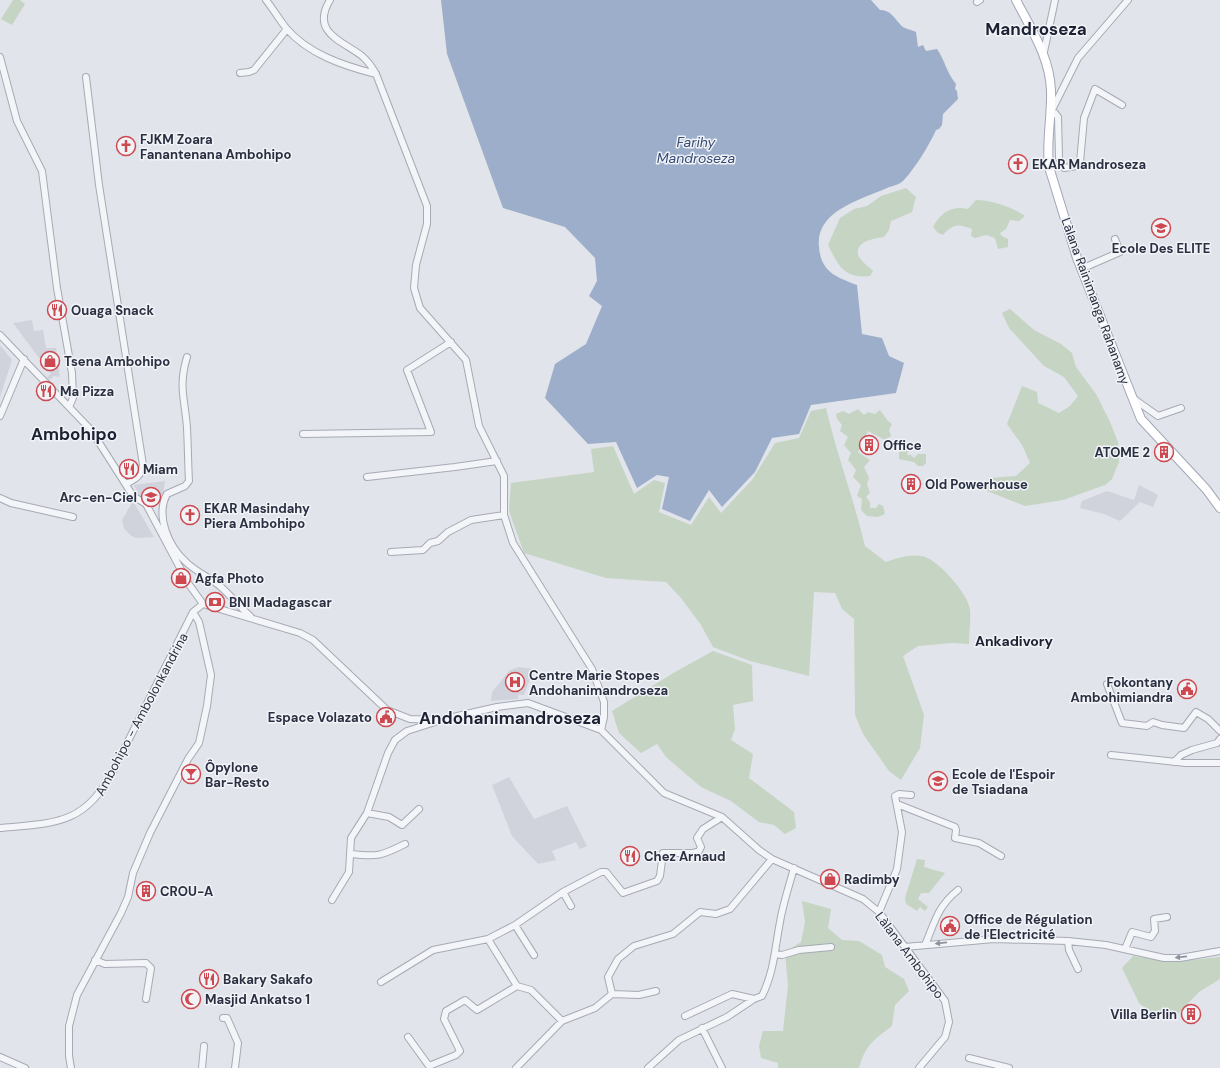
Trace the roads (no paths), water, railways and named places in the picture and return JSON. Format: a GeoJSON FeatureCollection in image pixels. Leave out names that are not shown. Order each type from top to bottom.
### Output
{"type":"FeatureCollection","features":[{"type":"Feature","properties":{"kind":"main road","name":"Làlana Rainimanga Rahanamy"},"geometry":{"type":"LineString","coordinates":[[1016,0],[1044,52],[1051,90],[1047,152],[1049,167],[1081,268],[1122,374],[1144,423],[1206,489],[1220,508]]}},
{"type":"Feature","properties":{"kind":"street"},"geometry":{"type":"LineString","coordinates":[[266,0],[287,29],[310,49],[376,74]]}},
{"type":"Feature","properties":{"kind":"street"},"geometry":{"type":"LineString","coordinates":[[330,0],[325,8],[325,22],[330,35],[343,45],[362,56],[376,74],[427,206],[427,224],[416,265],[414,288],[420,308],[466,360],[479,426],[504,476],[504,515],[513,543],[592,669],[600,687],[604,702],[604,717],[600,730]]}},
{"type":"Feature","properties":{"kind":"street"},"geometry":{"type":"LineString","coordinates":[[1044,52],[1055,0]]}},
{"type":"Feature","properties":{"kind":"street"},"geometry":{"type":"LineString","coordinates":[[1122,104],[1095,89],[1084,118],[1080,162],[1077,166],[1064,168],[1058,158],[1058,118],[1055,113],[1050,114],[1078,58],[1128,0]]}},
{"type":"Feature","properties":{"kind":"street"},"geometry":{"type":"LineString","coordinates":[[240,72],[249,72],[254,70],[287,29]]}},
{"type":"Feature","properties":{"kind":"street"},"geometry":{"type":"LineString","coordinates":[[0,57],[17,121],[42,171],[57,288],[72,373],[73,398],[69,407]]}},
{"type":"Feature","properties":{"kind":"street"},"geometry":{"type":"LineString","coordinates":[[86,78],[99,185],[143,465],[142,472],[138,478],[126,484]]}},
{"type":"Feature","properties":{"kind":"street"},"geometry":{"type":"LineString","coordinates":[[1081,268],[1120,252],[1116,239]]}},
{"type":"Feature","properties":{"kind":"street"},"geometry":{"type":"LineString","coordinates":[[0,335],[96,436],[133,496],[146,504],[188,583],[204,604]]}},
{"type":"Feature","properties":{"kind":"street"},"geometry":{"type":"LineString","coordinates":[[303,434],[431,432],[407,370],[451,342]]}},
{"type":"Feature","properties":{"kind":"street"},"geometry":{"type":"LineString","coordinates":[[187,357],[182,374],[182,390],[186,426],[189,481],[185,486],[172,491],[165,499],[163,520],[166,530],[178,554],[186,562],[221,587],[251,617]]}},
{"type":"Feature","properties":{"kind":"street"},"geometry":{"type":"LineString","coordinates":[[0,416],[24,359]]}},
{"type":"Feature","properties":{"kind":"street"},"geometry":{"type":"LineString","coordinates":[[1122,374],[1135,401],[1158,416],[1181,408]]}},
{"type":"Feature","properties":{"kind":"street"},"geometry":{"type":"LineString","coordinates":[[367,477],[496,461]]}},
{"type":"Feature","properties":{"kind":"street"},"geometry":{"type":"LineString","coordinates":[[0,498],[11,503],[73,517]]}},
{"type":"Feature","properties":{"kind":"street"},"geometry":{"type":"LineString","coordinates":[[391,552],[424,550],[430,543],[438,541],[448,532],[471,520],[504,515]]}},
{"type":"Feature","properties":{"kind":"street","name":"Làlana Ambohipo"},"geometry":{"type":"LineString","coordinates":[[204,604],[300,632],[313,640],[387,710],[410,719],[440,720],[497,707],[528,704],[600,730],[664,793],[722,817],[759,850],[772,859],[863,898],[879,912],[944,1001],[949,1022],[945,1037],[919,1068]]}},
{"type":"Feature","properties":{"kind":"street","name":"Ambohipo - Ambolonkandrina"},"geometry":{"type":"LineString","coordinates":[[0,828],[61,821],[72,817],[95,801],[104,788],[120,758],[193,612],[204,604]]}},
{"type":"Feature","properties":{"kind":"street"},"geometry":{"type":"LineString","coordinates":[[71,1068],[69,1026],[72,1008],[77,995],[121,913],[128,897],[133,873],[150,833],[188,760],[199,743],[207,706],[211,675],[199,622],[193,612]]}},
{"type":"Feature","properties":{"kind":"street"},"geometry":{"type":"LineString","coordinates":[[1107,684],[1122,723],[1147,726],[1153,722],[1162,725],[1184,728],[1196,712],[1208,719],[1220,731]]}},
{"type":"Feature","properties":{"kind":"street"},"geometry":{"type":"LineString","coordinates":[[332,900],[349,872],[351,838],[367,813],[388,753],[395,740],[407,730],[440,720]]}},
{"type":"Feature","properties":{"kind":"street"},"geometry":{"type":"LineString","coordinates":[[1174,762],[1182,755],[1218,743],[1220,739]]}},
{"type":"Feature","properties":{"kind":"street"},"geometry":{"type":"LineString","coordinates":[[1111,755],[1174,762],[1220,764]]}},
{"type":"Feature","properties":{"kind":"street"},"geometry":{"type":"LineString","coordinates":[[879,912],[897,868],[902,832],[896,804],[897,794],[911,795]]}},
{"type":"Feature","properties":{"kind":"street"},"geometry":{"type":"LineString","coordinates":[[896,804],[955,827],[956,830],[954,838],[979,843],[1001,856]]}},
{"type":"Feature","properties":{"kind":"street"},"geometry":{"type":"LineString","coordinates":[[367,813],[389,817],[402,825],[419,809]]}},
{"type":"Feature","properties":{"kind":"street"},"geometry":{"type":"LineString","coordinates":[[381,982],[433,950],[488,939],[515,925],[563,892],[601,872],[606,872],[623,893],[657,881],[660,876],[662,853],[693,853],[699,851],[701,847],[697,838],[699,833],[722,817]]}},
{"type":"Feature","properties":{"kind":"street"},"geometry":{"type":"LineString","coordinates":[[351,854],[375,857],[384,855],[405,844]]}},
{"type":"Feature","properties":{"kind":"street"},"geometry":{"type":"LineString","coordinates":[[612,994],[608,977],[618,959],[634,946],[673,934],[700,912],[716,914],[730,909],[772,859]]}},
{"type":"Feature","properties":{"kind":"street"},"geometry":{"type":"LineString","coordinates":[[648,1068],[679,1040],[727,1017],[754,999],[762,996],[769,982],[776,954],[784,902],[794,868]]}},
{"type":"Feature","properties":{"kind":"street"},"geometry":{"type":"LineString","coordinates":[[925,945],[940,908],[948,898],[958,890]]}},
{"type":"Feature","properties":{"kind":"street"},"geometry":{"type":"LineString","coordinates":[[563,892],[571,906]]}},
{"type":"Feature","properties":{"kind":"street"},"geometry":{"type":"LineString","coordinates":[[1125,949],[1132,932],[1151,937],[1155,931],[1154,919],[1167,918]]}},
{"type":"Feature","properties":{"kind":"street"},"geometry":{"type":"LineString","coordinates":[[515,925],[534,955]]}},
{"type":"Feature","properties":{"kind":"street"},"geometry":{"type":"LineString","coordinates":[[488,939],[517,986],[531,990],[562,1022]]}},
{"type":"Feature","properties":{"kind":"street"},"geometry":{"type":"LineString","coordinates":[[905,946],[994,939],[1068,941],[1125,949],[1164,958],[1180,958],[1220,951]]}},
{"type":"Feature","properties":{"kind":"street"},"geometry":{"type":"LineString","coordinates":[[1068,941],[1069,950],[1078,969]]}},
{"type":"Feature","properties":{"kind":"street"},"geometry":{"type":"LineString","coordinates":[[776,954],[782,955],[799,950],[831,947]]}},
{"type":"Feature","properties":{"kind":"street"},"geometry":{"type":"LineString","coordinates":[[95,960],[105,964],[146,963],[150,965],[146,999]]}},
{"type":"Feature","properties":{"kind":"street"},"geometry":{"type":"LineString","coordinates":[[408,1037],[429,1066],[456,1056],[460,1051],[444,1019],[446,1011],[465,1000],[477,1010],[517,986]]}},
{"type":"Feature","properties":{"kind":"street"},"geometry":{"type":"LineString","coordinates":[[516,1068],[562,1022],[595,1008],[612,994],[639,995],[656,991]]}},
{"type":"Feature","properties":{"kind":"street"},"geometry":{"type":"LineString","coordinates":[[685,1016],[732,994],[754,999]]}},
{"type":"Feature","properties":{"kind":"street"},"geometry":{"type":"LineString","coordinates":[[223,1018],[227,1018],[238,1043],[235,1068]]}},
{"type":"Feature","properties":{"kind":"street"},"geometry":{"type":"LineString","coordinates":[[702,1028],[722,1068]]}},
{"type":"Feature","properties":{"kind":"street"},"geometry":{"type":"LineString","coordinates":[[202,1068],[204,1046]]}},
{"type":"Feature","properties":{"kind":"street"},"geometry":{"type":"LineString","coordinates":[[0,1057],[25,1068]]}},
{"type":"Feature","properties":{"kind":"street"},"geometry":{"type":"LineString","coordinates":[[969,1058],[1009,1068]]}},
{"type":"Feature","properties":{"kind":"water","name":"Farihy Mandroseza"},"geometry":{"type":"Polygon","coordinates":[[[441,0],[871,0],[880,10],[888,12],[903,27],[916,32],[918,47],[923,45],[926,51],[937,49],[956,84],[955,89],[957,91],[958,99],[943,114],[942,125],[936,130],[921,157],[903,181],[841,208],[824,224],[820,235],[820,255],[826,268],[836,276],[857,285],[862,334],[882,338],[889,356],[904,363],[896,393],[811,405],[799,434],[772,438],[755,472],[722,507],[709,490],[690,521],[662,509],[669,477],[657,475],[637,488],[616,442],[588,444],[545,398],[555,364],[586,344],[602,306],[589,296],[597,281],[595,258],[565,227],[503,208],[447,54],[441,0]]]}},
{"type":"Feature","properties":{"kind":"place","name":"FJKM Zoara Fanantenana Ambohipo"},"geometry":{"type":"Point","coordinates":[126,146]}},
{"type":"Feature","properties":{"kind":"place","name":"EKAR Mandroseza"},"geometry":{"type":"Point","coordinates":[1018,164]}},
{"type":"Feature","properties":{"kind":"place","name":"Ecole Des ELITE"},"geometry":{"type":"Point","coordinates":[1161,228]}},
{"type":"Feature","properties":{"kind":"place","name":"Ouaga Snack"},"geometry":{"type":"Point","coordinates":[57,310]}},
{"type":"Feature","properties":{"kind":"place","name":"Tsena Ambohipo"},"geometry":{"type":"Point","coordinates":[50,361]}},
{"type":"Feature","properties":{"kind":"place","name":"Ma Pizza"},"geometry":{"type":"Point","coordinates":[46,391]}},
{"type":"Feature","properties":{"kind":"place","name":"Office"},"geometry":{"type":"Point","coordinates":[869,445]}},
{"type":"Feature","properties":{"kind":"place","name":"ATOME 2"},"geometry":{"type":"Point","coordinates":[1164,452]}},
{"type":"Feature","properties":{"kind":"place","name":"Miam"},"geometry":{"type":"Point","coordinates":[129,469]}},
{"type":"Feature","properties":{"kind":"place","name":"Old Powerhouse"},"geometry":{"type":"Point","coordinates":[911,484]}},
{"type":"Feature","properties":{"kind":"place","name":"Arc-en-Ciel"},"geometry":{"type":"Point","coordinates":[151,497]}},
{"type":"Feature","properties":{"kind":"place","name":"EKAR Masindahy Piera Ambohipo"},"geometry":{"type":"Point","coordinates":[190,515]}},
{"type":"Feature","properties":{"kind":"place","name":"Agfa Photo"},"geometry":{"type":"Point","coordinates":[181,578]}},
{"type":"Feature","properties":{"kind":"place","name":"BNI Madagascar"},"geometry":{"type":"Point","coordinates":[215,602]}},
{"type":"Feature","properties":{"kind":"place","name":"Centre Marie Stopes Andohanimandroseza"},"geometry":{"type":"Point","coordinates":[515,682]}},
{"type":"Feature","properties":{"kind":"place","name":"Fokontany Ambohimiandra"},"geometry":{"type":"Point","coordinates":[1187,689]}},
{"type":"Feature","properties":{"kind":"place","name":"Espace Volazato"},"geometry":{"type":"Point","coordinates":[386,717]}},
{"type":"Feature","properties":{"kind":"place","name":"Ôpylone Bar-Resto"},"geometry":{"type":"Point","coordinates":[191,774]}},
{"type":"Feature","properties":{"kind":"place","name":"Ecole de l'Espoir de Tsiadana"},"geometry":{"type":"Point","coordinates":[938,781]}},
{"type":"Feature","properties":{"kind":"place","name":"Chez Arnaud"},"geometry":{"type":"Point","coordinates":[630,856]}},
{"type":"Feature","properties":{"kind":"place","name":"Radimby"},"geometry":{"type":"Point","coordinates":[830,879]}},
{"type":"Feature","properties":{"kind":"place","name":"CROU-A"},"geometry":{"type":"Point","coordinates":[146,891]}},
{"type":"Feature","properties":{"kind":"place","name":"Office de Régulation de l'Electricité"},"geometry":{"type":"Point","coordinates":[950,926]}},
{"type":"Feature","properties":{"kind":"place","name":"Bakary Sakafo"},"geometry":{"type":"Point","coordinates":[209,979]}},
{"type":"Feature","properties":{"kind":"place","name":"Masjid Ankatso 1"},"geometry":{"type":"Point","coordinates":[191,999]}},
{"type":"Feature","properties":{"kind":"place","name":"Villa Berlin"},"geometry":{"type":"Point","coordinates":[1191,1014]}},
{"type":"Feature","properties":{"kind":"district","name":"Mandroseza"},"geometry":{"type":"Point","coordinates":[1036,29]}},
{"type":"Feature","properties":{"kind":"district","name":"Ambohipo"},"geometry":{"type":"Point","coordinates":[74,434]}},
{"type":"Feature","properties":{"kind":"district","name":"Ankadivory"},"geometry":{"type":"Point","coordinates":[1014,641]}},
{"type":"Feature","properties":{"kind":"district","name":"Andohanimandroseza"},"geometry":{"type":"Point","coordinates":[510,718]}}]}
